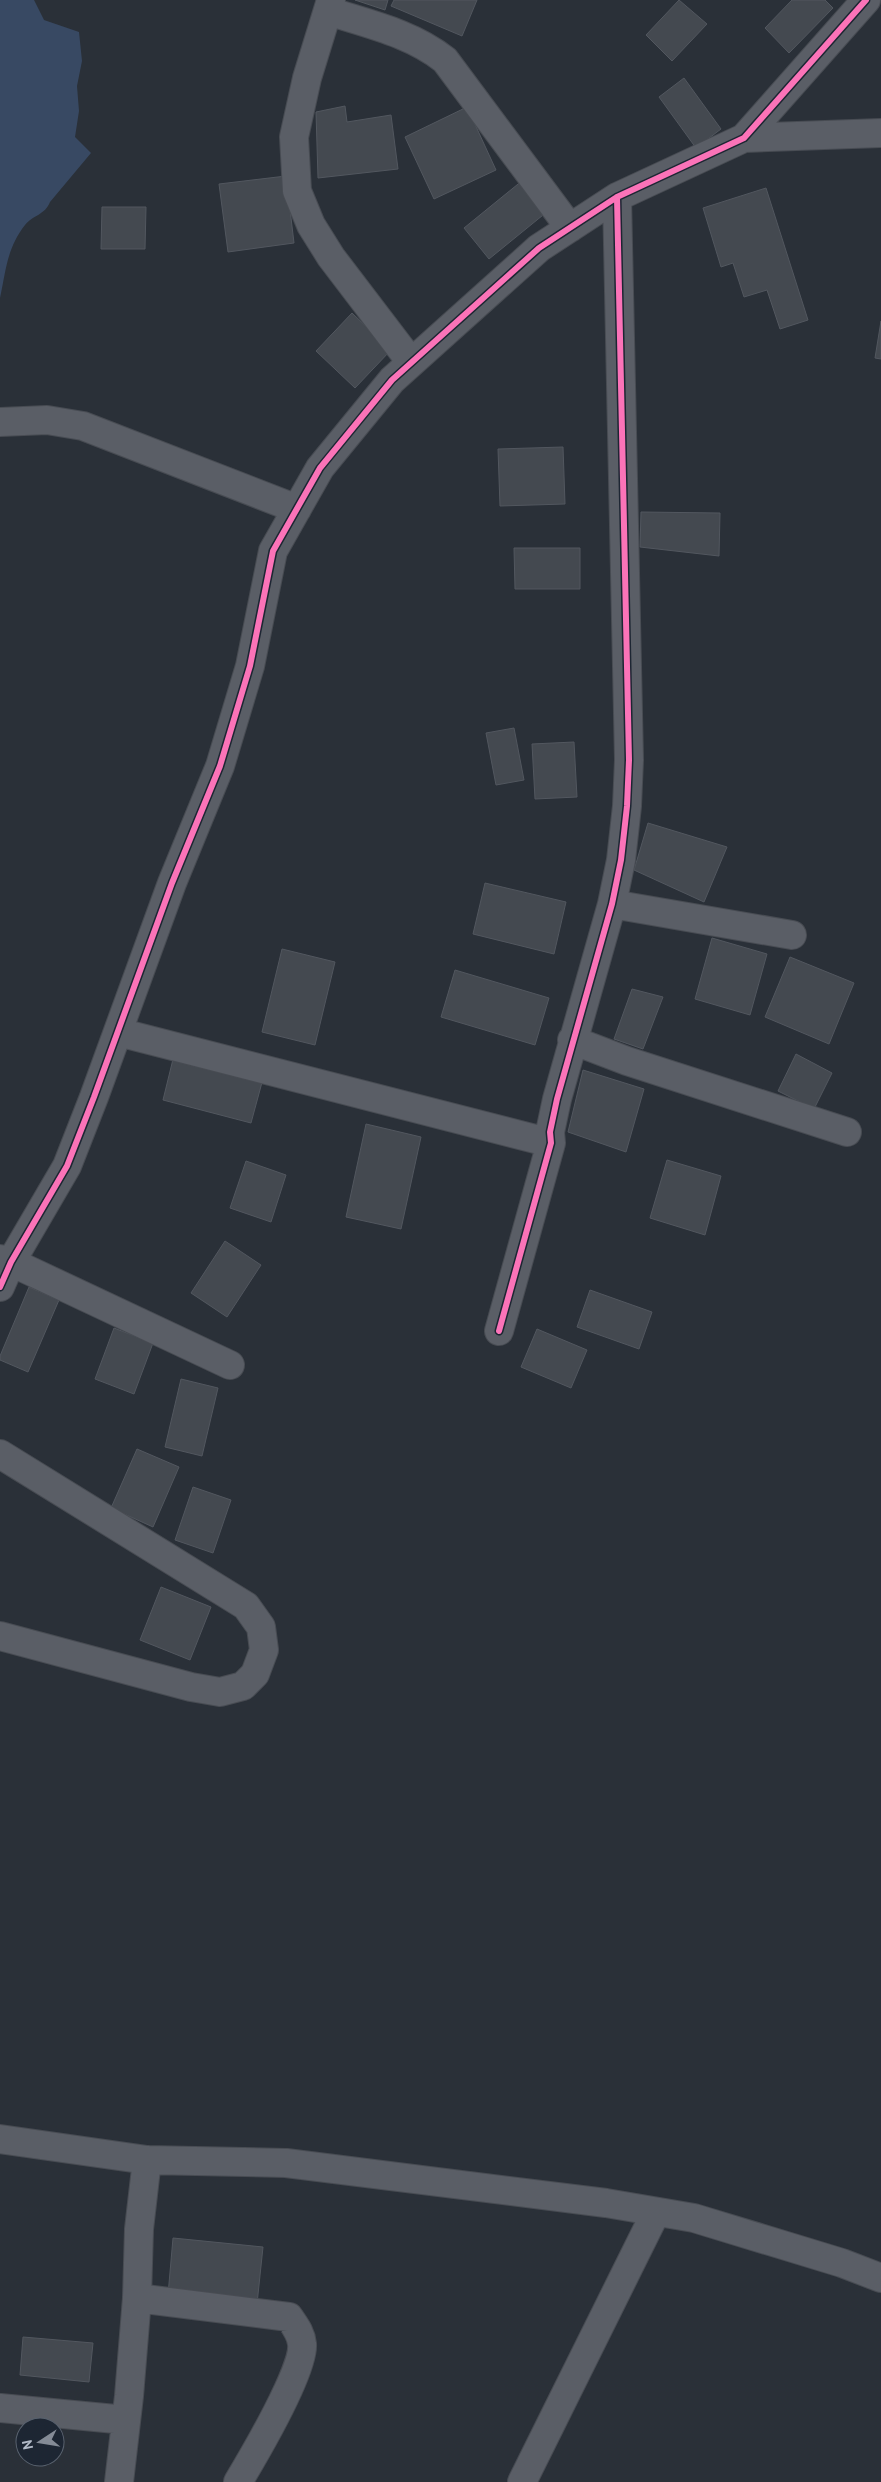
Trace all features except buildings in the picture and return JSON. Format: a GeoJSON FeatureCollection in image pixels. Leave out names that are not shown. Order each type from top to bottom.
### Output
{"type":"FeatureCollection","features":[{"type":"Feature","properties":{"kind":"street"},"geometry":{"type":"LineString","coordinates":[[744,138],[866,0]]}},
{"type":"Feature","properties":{"kind":"street"},"geometry":{"type":"LineString","coordinates":[[412,362],[331,257],[311,225],[297,191],[294,137],[307,78],[329,5],[426,45],[445,60],[570,228]]}},
{"type":"Feature","properties":{"kind":"street"},"geometry":{"type":"LineString","coordinates":[[0,1287],[6,1260],[66,1166],[118,1032],[172,883],[220,766],[250,666],[273,551],[320,468],[392,380],[539,248],[617,198],[744,138],[881,133]]}},
{"type":"Feature","properties":{"kind":"street"},"geometry":{"type":"LineString","coordinates":[[499,1331],[551,1143],[550,1132],[556,1099],[612,904],[622,860],[629,760],[617,198]]}},
{"type":"Feature","properties":{"kind":"street"},"geometry":{"type":"LineString","coordinates":[[0,422],[47,420],[83,426],[297,508]]}},
{"type":"Feature","properties":{"kind":"street"},"geometry":{"type":"LineString","coordinates":[[612,904],[792,935]]}},
{"type":"Feature","properties":{"kind":"street"},"geometry":{"type":"LineString","coordinates":[[118,1032],[551,1143]]}},
{"type":"Feature","properties":{"kind":"street"},"geometry":{"type":"LineString","coordinates":[[572,1040],[627,1062],[846,1132]]}},
{"type":"Feature","properties":{"kind":"street"},"geometry":{"type":"LineString","coordinates":[[6,1260],[230,1365]]}},
{"type":"Feature","properties":{"kind":"street"},"geometry":{"type":"LineString","coordinates":[[0,1454],[246,1606],[261,1627],[264,1650],[255,1674],[243,1686],[220,1692],[191,1687],[0,1636]]}},
{"type":"Feature","properties":{"kind":"street"},"geometry":{"type":"LineString","coordinates":[[0,2139],[147,2160],[286,2163],[606,2203],[694,2218],[842,2263],[881,2278]]}},
{"type":"Feature","properties":{"kind":"street"},"geometry":{"type":"LineString","coordinates":[[119,2482],[137,2298],[139,2229],[147,2160]]}},
{"type":"Feature","properties":{"kind":"street"},"geometry":{"type":"LineString","coordinates":[[522,2482],[656,2212]]}},
{"type":"Feature","properties":{"kind":"street"},"geometry":{"type":"LineString","coordinates":[[137,2298],[289,2317],[298,2329],[302,2345],[300,2363],[264,2438],[238,2482]]}},
{"type":"Feature","properties":{"kind":"street"},"geometry":{"type":"LineString","coordinates":[[0,2408],[126,2420]]}},
{"type":"Feature","properties":{"kind":"water"},"geometry":{"type":"Polygon","coordinates":[[[0,0],[34,0],[44,20],[79,32],[82,61],[77,86],[79,111],[75,137],[91,153],[45,210],[28,222],[19,234],[8,260],[0,298],[0,0]]]}},
{"type":"Feature","properties":{"kind":"cycle path"},"geometry":{"type":"LineString","coordinates":[[0,1287],[11,1262],[67,1166],[94,1097],[172,883],[220,766],[250,666],[273,551],[320,468],[392,380],[539,248],[617,197],[744,138],[866,0]]}},
{"type":"Feature","properties":{"kind":"cycle path"},"geometry":{"type":"LineString","coordinates":[[499,1331],[551,1143],[550,1132],[557,1099],[612,904],[621,860],[627,806],[629,760],[617,197]]}}]}
